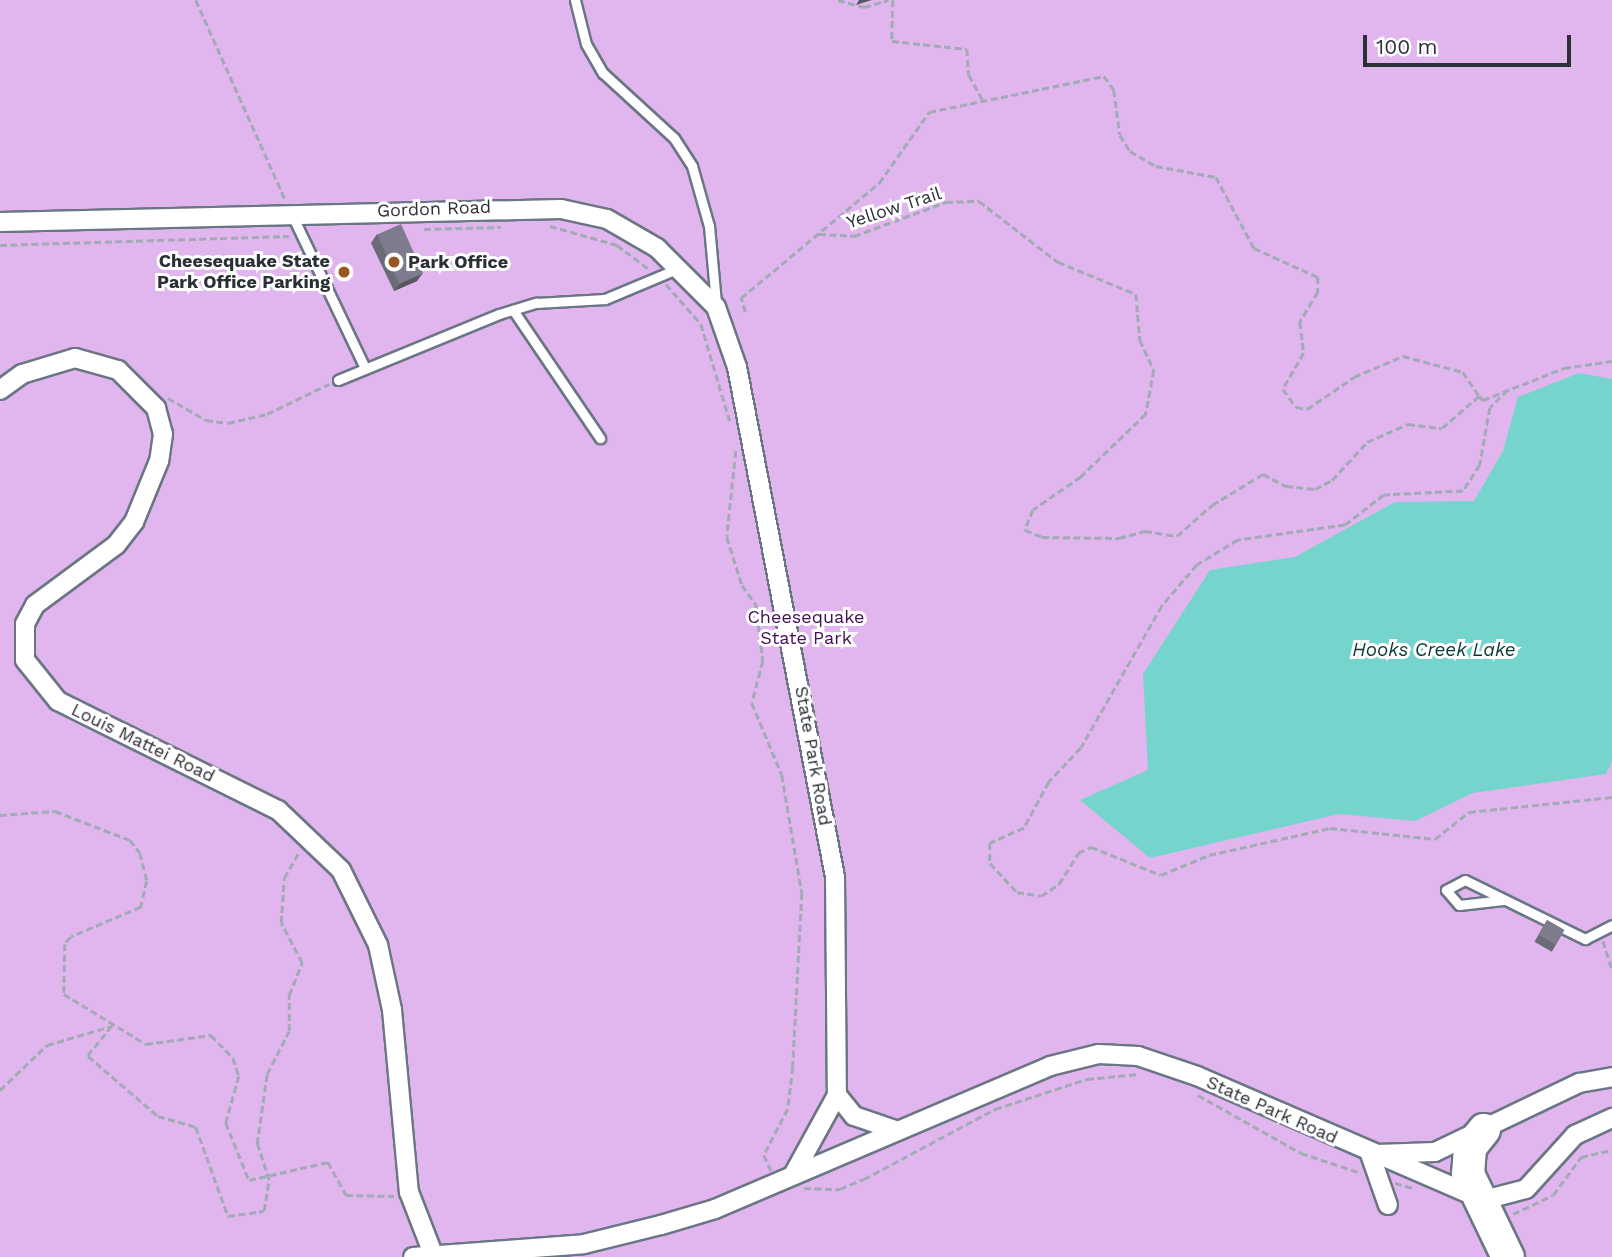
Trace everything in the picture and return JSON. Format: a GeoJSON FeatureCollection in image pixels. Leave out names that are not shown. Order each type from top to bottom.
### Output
{"type":"FeatureCollection","features":[{"type":"Feature","properties":{"kind":"highway"},"geometry":{"type":"LineString","coordinates":[[1484,1130],[1467,1156],[1477,1198],[1508,1257]]}},
{"type":"Feature","properties":{"kind":"street","name":"Gordon Road"},"geometry":{"type":"LineString","coordinates":[[0,222],[561,209],[607,219],[679,268],[716,307],[741,426]]}},
{"type":"Feature","properties":{"kind":"street"},"geometry":{"type":"LineString","coordinates":[[0,390],[22,374],[75,358],[118,370],[150,397]]}},
{"type":"Feature","properties":{"kind":"street","name":"Louis Mattei Road"},"geometry":{"type":"LineString","coordinates":[[150,397],[163,434],[134,522],[116,545],[35,605],[25,624],[28,667],[58,701],[239,789],[306,833],[341,870],[378,946],[391,1010],[409,1192],[433,1254]]}},
{"type":"Feature","properties":{"kind":"street","name":"State Park Road"},"geometry":{"type":"LineString","coordinates":[[741,426],[835,877],[837,1095],[793,1180]]}},
{"type":"Feature","properties":{"kind":"street","name":"State Park Road"},"geometry":{"type":"LineString","coordinates":[[412,1257],[584,1244],[715,1209],[793,1180],[895,1130],[1050,1066],[1113,1054],[1197,1076],[1370,1154],[1477,1198],[1508,1198],[1526,1189],[1575,1135],[1612,1118]]}},
{"type":"Feature","properties":{"kind":"street","name":"State Park Road"},"geometry":{"type":"LineString","coordinates":[[1370,1154],[1435,1152],[1579,1083],[1612,1077]]}},
{"type":"Feature","properties":{"kind":"street"},"geometry":{"type":"LineString","coordinates":[[837,1095],[854,1116],[895,1130]]}},
{"type":"Feature","properties":{"kind":"street"},"geometry":{"type":"LineString","coordinates":[[1370,1154],[1388,1205]]}},
{"type":"Feature","properties":{"kind":"lane"},"geometry":{"type":"LineString","coordinates":[[575,0],[586,44],[603,73],[674,138],[692,166],[709,226],[716,307]]}},
{"type":"Feature","properties":{"kind":"lane"},"geometry":{"type":"LineString","coordinates":[[292,215],[365,368]]}},
{"type":"Feature","properties":{"kind":"lane"},"geometry":{"type":"LineString","coordinates":[[338,380],[513,310],[605,299],[656,275],[679,268]]}},
{"type":"Feature","properties":{"kind":"lane"},"geometry":{"type":"LineString","coordinates":[[513,310],[600,438]]}},
{"type":"Feature","properties":{"kind":"lane"},"geometry":{"type":"LineString","coordinates":[[1503,900],[1459,905],[1446,890],[1465,880],[1579,938],[1603,934],[1612,925]]}},
{"type":"Feature","properties":{"kind":"path"},"geometry":{"type":"LineString","coordinates":[[196,0],[292,215]]}},
{"type":"Feature","properties":{"kind":"path"},"geometry":{"type":"LineString","coordinates":[[838,0],[864,7],[891,0],[892,41],[967,49],[969,75],[983,100]]}},
{"type":"Feature","properties":{"kind":"path"},"geometry":{"type":"LineString","coordinates":[[745,312],[741,298],[879,183],[929,112],[983,100],[1013,100],[1104,76],[1118,102],[1125,147],[1156,166],[1216,177],[1254,248],[1312,271],[1321,284],[1300,322],[1304,353],[1283,389],[1296,407],[1307,409],[1354,377],[1403,356],[1463,372],[1479,396]]}},
{"type":"Feature","properties":{"kind":"path","name":"Yellow Trail"},"geometry":{"type":"LineString","coordinates":[[819,234],[854,236],[946,202],[979,201],[1058,262],[1136,294],[1140,340],[1154,370],[1146,414],[1082,477],[1033,510],[1025,528],[1032,535],[1119,538],[1145,531],[1177,536],[1259,476],[1297,489],[1324,486],[1367,442],[1408,424],[1442,428],[1479,396],[1483,400],[1564,369],[1612,361]]}},
{"type":"Feature","properties":{"kind":"path"},"geometry":{"type":"LineString","coordinates":[[544,225],[617,245],[656,275],[701,324],[741,426]]}},
{"type":"Feature","properties":{"kind":"path"},"geometry":{"type":"LineString","coordinates":[[417,228],[504,227]]}},
{"type":"Feature","properties":{"kind":"path"},"geometry":{"type":"LineString","coordinates":[[0,245],[265,241],[301,234]]}},
{"type":"Feature","properties":{"kind":"path"},"geometry":{"type":"LineString","coordinates":[[150,397],[170,398],[206,420],[228,423],[267,414],[338,380]]}},
{"type":"Feature","properties":{"kind":"path"},"geometry":{"type":"LineString","coordinates":[[1508,390],[1490,408],[1480,465],[1464,491],[1384,495],[1345,525],[1238,540],[1197,565],[1161,606],[1081,748],[1049,782],[1024,828],[990,843],[990,863],[1017,892],[1041,896],[1059,884],[1078,853],[1091,847],[1107,848],[1161,875],[1209,855],[1330,828],[1435,839],[1469,812],[1612,797]]}},
{"type":"Feature","properties":{"kind":"path"},"geometry":{"type":"LineString","coordinates":[[737,441],[727,537],[742,585],[756,604],[763,661],[752,703],[782,775],[803,893],[793,1068],[788,1109],[764,1155],[772,1172]]}},
{"type":"Feature","properties":{"kind":"path"},"geometry":{"type":"LineString","coordinates":[[0,815],[55,811],[130,839],[140,853],[147,881],[141,907],[65,944],[64,994],[111,1026],[146,1044],[211,1035],[233,1058],[239,1076],[226,1123],[229,1140],[250,1180],[269,1180],[328,1162],[346,1195],[387,1198],[409,1192]]}},
{"type":"Feature","properties":{"kind":"path"},"geometry":{"type":"LineString","coordinates":[[111,1026],[88,1056],[158,1115],[196,1127],[228,1216],[264,1212],[269,1180],[257,1144],[267,1074],[289,1031],[289,995],[302,963],[281,923],[285,878],[306,833]]}},
{"type":"Feature","properties":{"kind":"path"},"geometry":{"type":"LineString","coordinates":[[1603,934],[1612,968]]}},
{"type":"Feature","properties":{"kind":"path"},"geometry":{"type":"LineString","coordinates":[[0,1090],[47,1045],[111,1026]]}},
{"type":"Feature","properties":{"kind":"path"},"geometry":{"type":"LineString","coordinates":[[793,1180],[840,1189],[995,1109],[1087,1079],[1145,1074]]}},
{"type":"Feature","properties":{"kind":"path"},"geometry":{"type":"LineString","coordinates":[[1195,1094],[1301,1153],[1375,1177]]}},
{"type":"Feature","properties":{"kind":"path"},"geometry":{"type":"LineString","coordinates":[[1509,1214],[1553,1195],[1581,1157],[1612,1150]]}},
{"type":"Feature","properties":{"kind":"green space","name":"Cheesequake State Park"},"geometry":{"type":"Polygon","coordinates":[[[0,0],[1612,0],[1612,1257],[0,1257],[0,0]]]}},
{"type":"Feature","properties":{"kind":"water","name":"Hooks Creek Lake"},"geometry":{"type":"Polygon","coordinates":[[[1579,373],[1612,379],[1612,761],[1606,774],[1473,793],[1415,821],[1339,814],[1150,858],[1080,800],[1148,770],[1143,674],[1210,570],[1295,557],[1395,502],[1474,501],[1503,451],[1518,397],[1579,373]]]}},
{"type":"Feature","properties":{"kind":"building"},"geometry":{"type":"Polygon","coordinates":[[[401,224],[423,273],[399,284],[377,235],[401,224]]]}},
{"type":"Feature","properties":{"kind":"building"},"geometry":{"type":"Polygon","coordinates":[[[1547,920],[1564,930],[1556,945],[1538,935],[1547,920]]]}},
{"type":"Feature","properties":{"kind":"place","name":"Park Office"},"geometry":{"type":"Point","coordinates":[394,262]}},
{"type":"Feature","properties":{"kind":"place","name":"Cheesequake State Park Office Parking"},"geometry":{"type":"Point","coordinates":[344,272]}}]}
